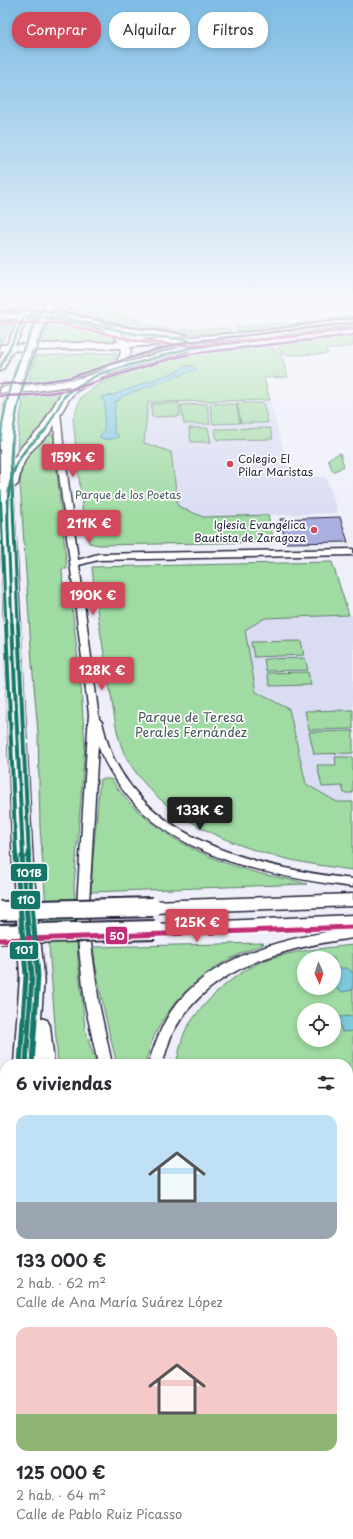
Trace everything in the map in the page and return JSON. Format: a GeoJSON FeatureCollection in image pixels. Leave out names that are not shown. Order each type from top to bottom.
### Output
{"type":"FeatureCollection","features":[{"type":"Feature","properties":{"kind":"highway"},"geometry":{"type":"LineString","coordinates":[[8,501],[16,464],[27,448],[45,431],[57,412],[64,397],[71,390],[100,375]]}},
{"type":"Feature","properties":{"kind":"highway"},"geometry":{"type":"LineString","coordinates":[[14,390],[5,449],[4,474],[8,501],[23,868],[32,976],[41,1059]]}},
{"type":"Feature","properties":{"kind":"highway"},"geometry":{"type":"LineString","coordinates":[[26,1059],[32,976]]}},
{"type":"Feature","properties":{"kind":"main road"},"geometry":{"type":"LineString","coordinates":[[14,390],[19,375]]}},
{"type":"Feature","properties":{"kind":"main road"},"geometry":{"type":"LineString","coordinates":[[0,390],[60,385],[96,375]]}},
{"type":"Feature","properties":{"kind":"main road"},"geometry":{"type":"LineString","coordinates":[[0,911],[353,900]]}},
{"type":"Feature","properties":{"kind":"main road"},"geometry":{"type":"LineString","coordinates":[[0,934],[155,930],[353,921]]}},
{"type":"Feature","properties":{"kind":"street"},"geometry":{"type":"LineString","coordinates":[[57,412],[59,442],[94,714],[106,756],[125,787],[152,814],[181,834],[216,852],[252,864],[312,878],[353,883]]}},
{"type":"Feature","properties":{"kind":"street"},"geometry":{"type":"LineString","coordinates":[[72,544],[82,553],[98,557]]}},
{"type":"Feature","properties":{"kind":"street"},"geometry":{"type":"LineString","coordinates":[[75,564],[98,557],[353,552]]}},
{"type":"Feature","properties":{"kind":"street"},"geometry":{"type":"LineString","coordinates":[[94,714],[82,921],[92,1004],[104,1059]]}},
{"type":"Feature","properties":{"kind":"street"},"geometry":{"type":"LineString","coordinates":[[157,1059],[163,1039],[174,1018],[193,995],[219,974],[244,959],[270,949],[309,940],[353,933]]}},
{"type":"Feature","properties":{"kind":"shaded area","name":"Colegio El Pilar Maristas"},"geometry":{"type":"Polygon","coordinates":[[[270,400],[291,477],[326,477],[338,513],[203,517],[178,506],[171,452],[144,443],[148,402],[270,400]]]}},
{"type":"Feature","properties":{"kind":"shaded area"},"geometry":{"type":"Polygon","coordinates":[[[353,615],[353,802],[337,802],[306,784],[289,709],[256,692],[245,630],[265,618],[353,615]]]}},
{"type":"Feature","properties":{"kind":"green space"},"geometry":{"type":"Polygon","coordinates":[[[30,375],[87,375],[50,384],[27,386],[30,375]]]}},
{"type":"Feature","properties":{"kind":"green space","name":"Parque de los Poetas"},"geometry":{"type":"Polygon","coordinates":[[[124,375],[287,375],[288,377],[264,378],[270,400],[148,402],[144,443],[171,452],[178,506],[203,517],[268,515],[274,542],[99,545],[89,543],[83,516],[73,419],[81,397],[99,384],[124,375]]]}},
{"type":"Feature","properties":{"kind":"green space"},"geometry":{"type":"Polygon","coordinates":[[[64,391],[53,405],[45,424],[19,452],[17,452],[19,424],[24,395],[64,391]]]}},
{"type":"Feature","properties":{"kind":"green space"},"geometry":{"type":"Polygon","coordinates":[[[179,403],[180,416],[152,417],[151,404],[179,403]]]}},
{"type":"Feature","properties":{"kind":"green space"},"geometry":{"type":"Polygon","coordinates":[[[237,403],[263,403],[268,423],[241,423],[237,403]]]}},
{"type":"Feature","properties":{"kind":"green space"},"geometry":{"type":"Polygon","coordinates":[[[207,404],[210,424],[184,424],[181,405],[207,404]]]}},
{"type":"Feature","properties":{"kind":"green space"},"geometry":{"type":"Polygon","coordinates":[[[210,404],[236,404],[240,423],[213,424],[210,404]]]}},
{"type":"Feature","properties":{"kind":"green space"},"geometry":{"type":"Polygon","coordinates":[[[189,428],[208,428],[211,442],[191,442],[189,428]]]}},
{"type":"Feature","properties":{"kind":"green space"},"geometry":{"type":"Polygon","coordinates":[[[270,428],[273,439],[217,440],[215,429],[270,428]]]}},
{"type":"Feature","properties":{"kind":"green space"},"geometry":{"type":"Polygon","coordinates":[[[47,434],[53,435],[67,569],[62,569],[63,587],[70,587],[81,689],[85,745],[74,886],[78,961],[85,1029],[94,1059],[58,1059],[40,827],[38,732],[20,483],[23,463],[26,455],[47,434]]]}},
{"type":"Feature","properties":{"kind":"green space"},"geometry":{"type":"Polygon","coordinates":[[[340,453],[344,466],[333,472],[328,459],[340,453]]]}},
{"type":"Feature","properties":{"kind":"green space","name":"Parque de Teresa Perales Fernández"},"geometry":{"type":"Polygon","coordinates":[[[332,562],[349,615],[265,618],[245,630],[256,692],[289,709],[306,784],[337,802],[353,802],[353,870],[290,860],[235,843],[209,832],[184,817],[161,800],[142,780],[126,757],[118,735],[100,632],[92,567],[332,562]]]}},
{"type":"Feature","properties":{"kind":"green space"},"geometry":{"type":"Polygon","coordinates":[[[301,641],[304,655],[254,657],[251,642],[301,641]]]}},
{"type":"Feature","properties":{"kind":"green space"},"geometry":{"type":"Polygon","coordinates":[[[305,658],[308,670],[266,671],[264,659],[305,658]]]}},
{"type":"Feature","properties":{"kind":"green space"},"geometry":{"type":"Polygon","coordinates":[[[308,672],[311,685],[270,686],[267,673],[308,672]]]}},
{"type":"Feature","properties":{"kind":"green space"},"geometry":{"type":"Polygon","coordinates":[[[353,710],[353,729],[309,730],[305,711],[353,710]]]}},
{"type":"Feature","properties":{"kind":"green space"},"geometry":{"type":"Polygon","coordinates":[[[353,731],[353,753],[314,754],[309,732],[353,731]]]}},
{"type":"Feature","properties":{"kind":"green space"},"geometry":{"type":"Polygon","coordinates":[[[335,757],[353,757],[353,793],[344,793],[342,786],[322,787],[317,765],[336,765],[335,757]]]}},
{"type":"Feature","properties":{"kind":"green space"},"geometry":{"type":"Polygon","coordinates":[[[100,779],[111,779],[139,812],[156,826],[193,849],[233,866],[307,884],[91,892],[100,779]]]}},
{"type":"Feature","properties":{"kind":"green space"},"geometry":{"type":"Polygon","coordinates":[[[264,944],[243,952],[223,963],[188,989],[174,1004],[161,1022],[147,1059],[116,1059],[97,977],[93,947],[264,944]]]}},
{"type":"Feature","properties":{"kind":"green space"},"geometry":{"type":"Polygon","coordinates":[[[353,945],[353,1059],[177,1059],[186,1029],[212,996],[247,969],[272,958],[297,952],[297,995],[341,995],[341,951],[302,951],[353,945]]]}},
{"type":"Feature","properties":{"kind":"water"},"geometry":{"type":"Polygon","coordinates":[[[167,375],[181,375],[120,397],[120,400],[115,402],[114,433],[119,437],[108,440],[99,437],[104,431],[105,402],[101,399],[102,397],[113,395],[167,375]]]}},
{"type":"Feature","properties":{"kind":"water"},"geometry":{"type":"Polygon","coordinates":[[[341,968],[347,968],[353,973],[353,990],[342,992],[341,968]]]}},
{"type":"Feature","properties":{"kind":"water"},"geometry":{"type":"Polygon","coordinates":[[[353,1016],[353,1031],[342,1032],[341,1017],[353,1016]]]}},
{"type":"Feature","properties":{"kind":"building","name":"Iglesia Evangélica Bautista de Zaragoza"},"geometry":{"type":"Polygon","coordinates":[[[340,517],[348,542],[286,543],[280,519],[340,517]]]}},
{"type":"Feature","properties":{"kind":"transit line","name":"101"},"geometry":{"type":"LineString","coordinates":[[0,441],[5,404],[14,375]]}},
{"type":"Feature","properties":{"kind":"transit line","name":"101B"},"geometry":{"type":"LineString","coordinates":[[26,375],[19,398],[11,460],[29,868],[38,976],[32,1059]]}},
{"type":"Feature","properties":{"kind":"transit line"},"geometry":{"type":"LineString","coordinates":[[0,384],[32,383],[68,378],[78,375]]}},
{"type":"Feature","properties":{"kind":"transit line","name":"110"},"geometry":{"type":"LineString","coordinates":[[26,1059],[32,976],[23,868],[7,501],[14,469],[23,452],[45,431],[64,397],[71,390],[98,375]]}},
{"type":"Feature","properties":{"kind":"transit line"},"geometry":{"type":"LineString","coordinates":[[0,396],[33,395],[70,390],[118,375]]}},
{"type":"Feature","properties":{"kind":"transit line","name":"101"},"geometry":{"type":"LineString","coordinates":[[0,490],[17,868],[26,976],[20,1059]]}},
{"type":"Feature","properties":{"kind":"transit line","name":"50"},"geometry":{"type":"LineString","coordinates":[[0,940],[353,927]]}},
{"type":"Feature","properties":{"kind":"place","name":"Colegio El Pilar Maristas"},"geometry":{"type":"Point","coordinates":[230,464]}},
{"type":"Feature","properties":{"kind":"place","name":"Iglesia Evangélica Bautista de Zaragoza"},"geometry":{"type":"Point","coordinates":[314,530]}}]}
